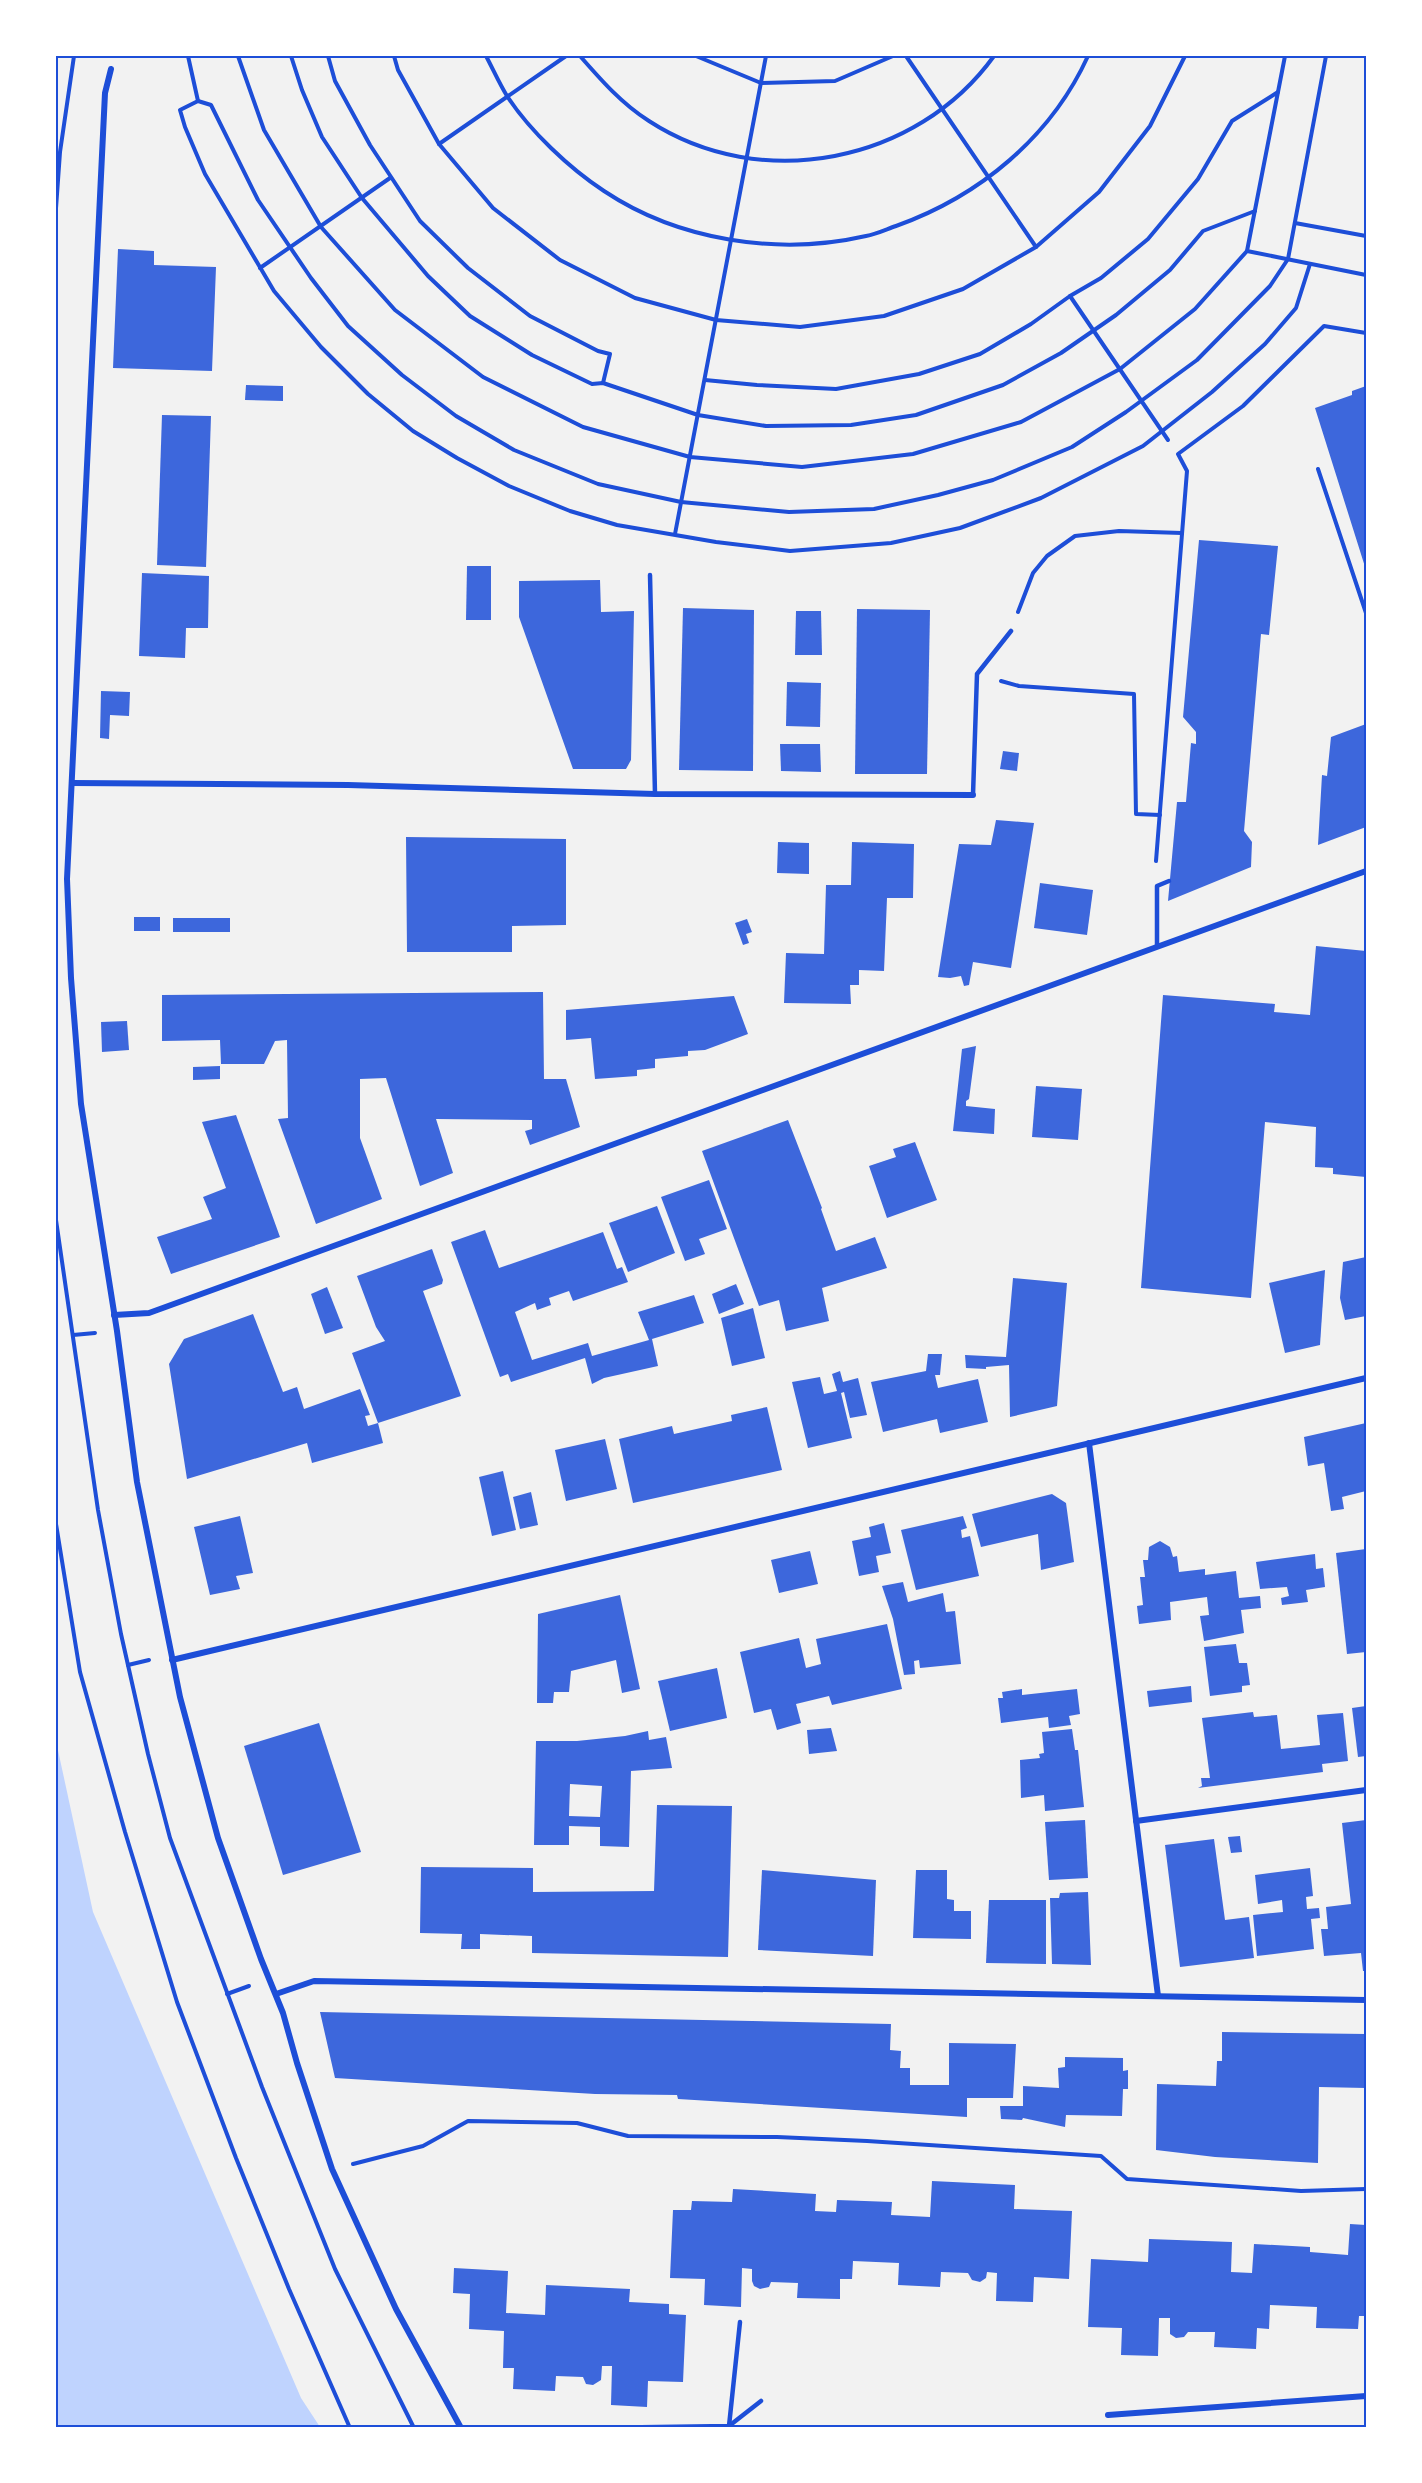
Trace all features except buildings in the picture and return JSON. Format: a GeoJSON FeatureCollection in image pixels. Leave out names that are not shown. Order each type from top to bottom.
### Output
{"type":"FeatureCollection","features":[{"type":"Feature","properties":{"kind":"street"},"geometry":{"type":"LineString","coordinates":[[111,69],[105,93],[67,879],[81,1104],[114,1315],[136,1482],[172,1660],[218,1839],[276,1994],[332,2169],[396,2309],[461,2427]]}},
{"type":"Feature","properties":{"kind":"street"},"geometry":{"type":"LineString","coordinates":[[72,783],[348,784],[655,795],[973,795]]}},
{"type":"Feature","properties":{"kind":"street"},"geometry":{"type":"LineString","coordinates":[[114,1315],[149,1313],[1366,871]]}},
{"type":"Feature","properties":{"kind":"street"},"geometry":{"type":"LineString","coordinates":[[172,1660],[1366,1378]]}},
{"type":"Feature","properties":{"kind":"street"},"geometry":{"type":"LineString","coordinates":[[1089,1443],[1158,1996]]}},
{"type":"Feature","properties":{"kind":"street"},"geometry":{"type":"LineString","coordinates":[[1136,1821],[1366,1790]]}},
{"type":"Feature","properties":{"kind":"street"},"geometry":{"type":"LineString","coordinates":[[276,1994],[314,1981],[1366,2000]]}},
{"type":"Feature","properties":{"kind":"street"},"geometry":{"type":"LineString","coordinates":[[1108,2415],[1366,2396]]}},
{"type":"Feature","properties":{"kind":"lane"},"geometry":{"type":"LineString","coordinates":[[650,575],[655,795]]}},
{"type":"Feature","properties":{"kind":"lane"},"geometry":{"type":"LineString","coordinates":[[973,795],[977,674],[1011,631]]}},
{"type":"Feature","properties":{"kind":"lane"},"geometry":{"type":"LineString","coordinates":[[1157,947],[1157,886],[1169,880]]}},
{"type":"Feature","properties":{"kind":"lane"},"geometry":{"type":"LineString","coordinates":[[729,2426],[740,2322]]}},
{"type":"Feature","properties":{"kind":"lane"},"geometry":{"type":"LineString","coordinates":[[588,2427],[729,2426],[761,2401]]}},
{"type":"Feature","properties":{"kind":"path"},"geometry":{"type":"LineString","coordinates":[[56,208],[60,153],[74,56]]}},
{"type":"Feature","properties":{"kind":"path"},"geometry":{"type":"LineString","coordinates":[[188,56],[198,101]]}},
{"type":"Feature","properties":{"kind":"path"},"geometry":{"type":"LineString","coordinates":[[238,56],[264,129],[321,226],[395,310],[483,377],[583,427],[690,457],[802,467],[914,454],[1021,422],[1120,369],[1195,309],[1247,251],[1285,56]]}},
{"type":"Feature","properties":{"kind":"path"},"geometry":{"type":"LineString","coordinates":[[291,56],[302,90],[322,137],[362,198],[428,276],[470,316],[532,355],[592,384],[603,383],[698,415],[766,426],[851,425],[916,415],[1003,385],[1061,353],[1116,315],[1170,270],[1203,231],[1255,211]]}},
{"type":"Feature","properties":{"kind":"path"},"geometry":{"type":"LineString","coordinates":[[328,56],[335,81],[390,178],[420,221],[468,268],[530,316],[598,351],[610,354],[603,383]]}},
{"type":"Feature","properties":{"kind":"path"},"geometry":{"type":"LineString","coordinates":[[394,56],[398,70],[440,144],[494,208],[560,260],[635,298],[716,320],[800,327],[884,316],[963,289],[1036,247],[1099,192],[1150,126],[1185,56]]}},
{"type":"Feature","properties":{"kind":"path"},"geometry":{"type":"LineString","coordinates":[[486,56],[508,97],[551,149],[604,191],[665,223],[731,240],[799,245],[867,236],[931,213],[990,178],[1038,133],[1077,80],[1088,56]]}},
{"type":"Feature","properties":{"kind":"path"},"geometry":{"type":"LineString","coordinates":[[440,144],[566,56]]}},
{"type":"Feature","properties":{"kind":"path"},"geometry":{"type":"LineString","coordinates":[[580,56],[609,90],[649,122],[696,145],[747,159],[798,162],[850,154],[899,137],[943,110],[980,75],[994,56]]}},
{"type":"Feature","properties":{"kind":"path"},"geometry":{"type":"LineString","coordinates":[[696,56],[761,83],[835,81],[893,56]]}},
{"type":"Feature","properties":{"kind":"path"},"geometry":{"type":"LineString","coordinates":[[675,534],[766,56]]}},
{"type":"Feature","properties":{"kind":"path"},"geometry":{"type":"LineString","coordinates":[[906,56],[1036,247]]}},
{"type":"Feature","properties":{"kind":"path"},"geometry":{"type":"LineString","coordinates":[[1310,264],[1296,308],[1265,344],[1212,392],[1143,446],[1041,498],[960,528],[891,543],[790,551],[716,542],[617,525],[570,511],[509,486],[413,431],[368,394],[321,347],[274,291],[205,174],[180,110],[198,101],[212,105],[258,200],[348,326],[402,375],[456,416],[514,450],[597,484],[681,502],[789,512],[873,509],[993,480],[1072,447],[1142,401],[1197,360],[1237,322],[1270,286],[1288,260],[1326,56]]}},
{"type":"Feature","properties":{"kind":"path"},"geometry":{"type":"LineString","coordinates":[[705,380],[836,389],[919,374],[980,354],[1101,278],[1148,239],[1198,179],[1232,121],[1278,93]]}},
{"type":"Feature","properties":{"kind":"path"},"geometry":{"type":"LineString","coordinates":[[260,268],[390,178]]}},
{"type":"Feature","properties":{"kind":"path"},"geometry":{"type":"LineString","coordinates":[[1295,223],[1366,236]]}},
{"type":"Feature","properties":{"kind":"path"},"geometry":{"type":"LineString","coordinates":[[1247,251],[1366,275]]}},
{"type":"Feature","properties":{"kind":"path"},"geometry":{"type":"LineString","coordinates":[[1070,296],[1168,440]]}},
{"type":"Feature","properties":{"kind":"path"},"geometry":{"type":"LineString","coordinates":[[1157,886],[1155,873],[1187,471],[1178,454],[1243,406],[1324,326],[1366,333]]}},
{"type":"Feature","properties":{"kind":"path"},"geometry":{"type":"LineString","coordinates":[[1318,469],[1366,613]]}},
{"type":"Feature","properties":{"kind":"path"},"geometry":{"type":"LineString","coordinates":[[1011,631],[1033,573],[1047,556],[1075,536],[1119,531],[1182,533]]}},
{"type":"Feature","properties":{"kind":"path"},"geometry":{"type":"LineString","coordinates":[[977,674],[1019,686],[1134,694],[1136,814],[1160,816]]}},
{"type":"Feature","properties":{"kind":"path"},"geometry":{"type":"LineString","coordinates":[[73,1335],[98,1333]]}},
{"type":"Feature","properties":{"kind":"path"},"geometry":{"type":"LineString","coordinates":[[56,1524],[80,1672],[125,1833],[177,2002],[263,2223],[350,2427]]}},
{"type":"Feature","properties":{"kind":"path"},"geometry":{"type":"LineString","coordinates":[[128,1665],[153,1660]]}},
{"type":"Feature","properties":{"kind":"path"},"geometry":{"type":"LineString","coordinates":[[227,1994],[252,1985]]}},
{"type":"Feature","properties":{"kind":"path"},"geometry":{"type":"LineString","coordinates":[[332,2169],[423,2146],[468,2121],[577,2123],[628,2136],[777,2137],[1101,2156],[1127,2179],[1301,2191],[1366,2189]]}},
{"type":"Feature","properties":{"kind":"water"},"geometry":{"type":"Polygon","coordinates":[[[56,1741],[93,1912],[301,2398],[320,2427],[56,2427],[56,1741]]]}}]}
